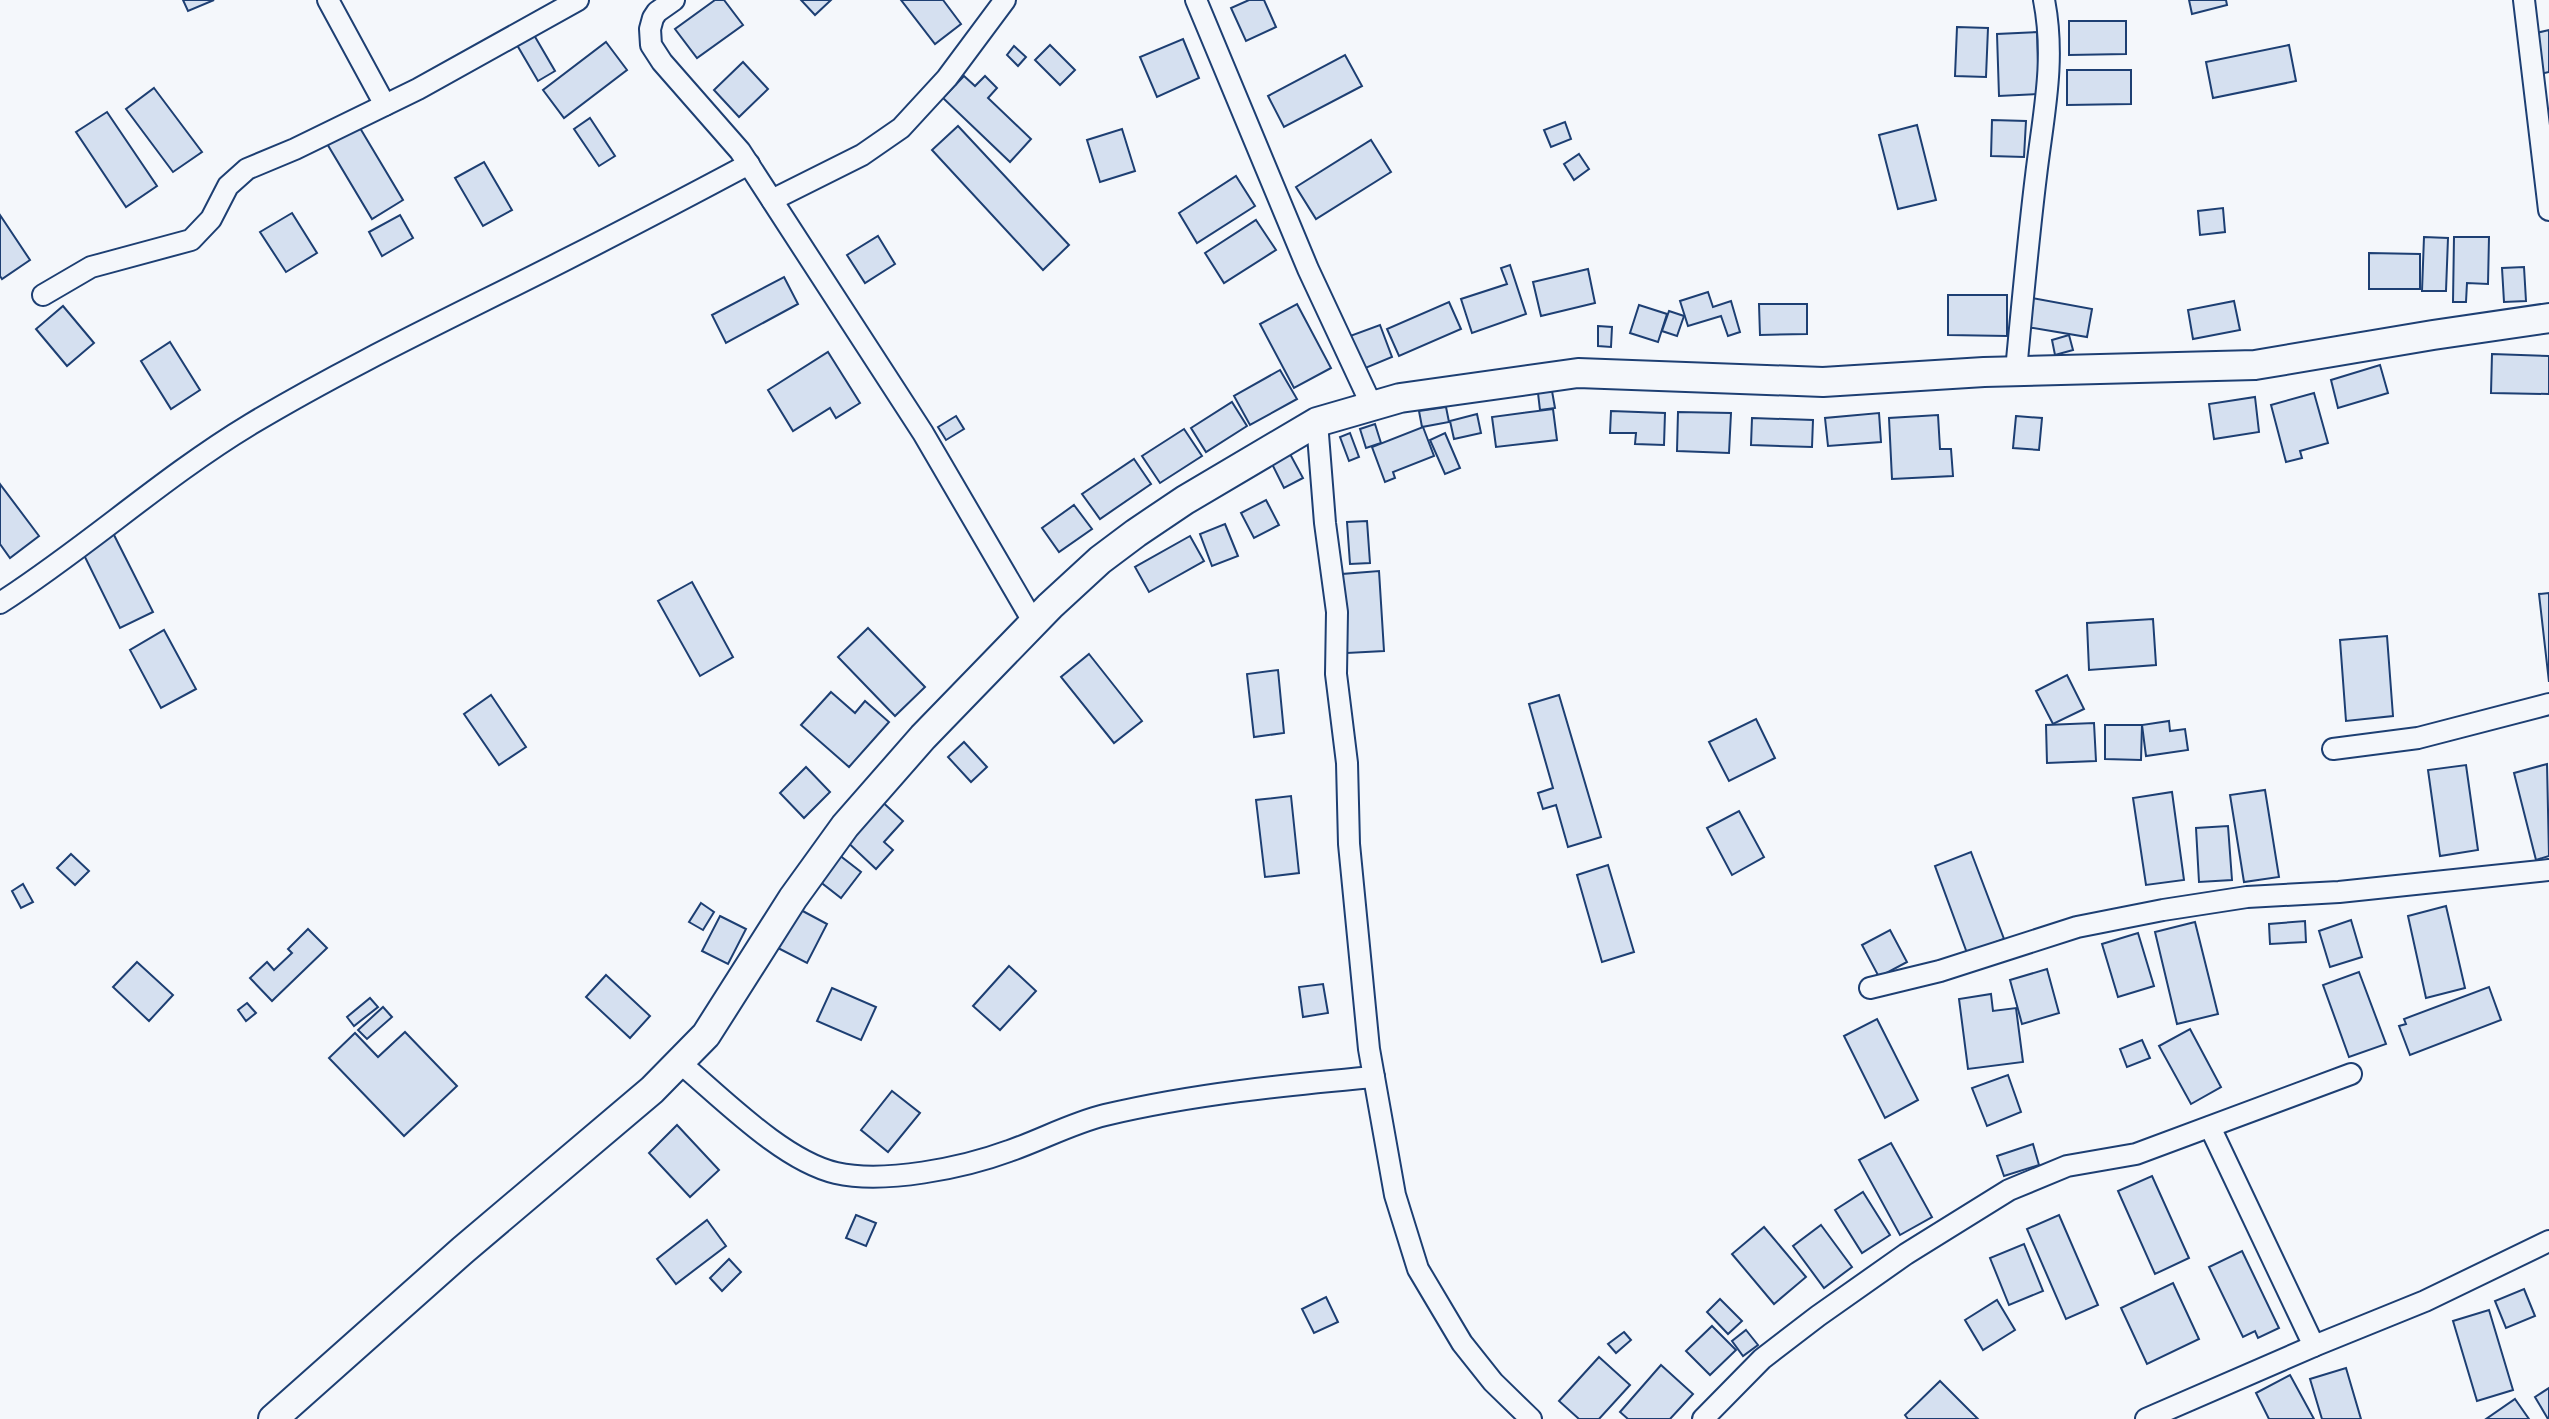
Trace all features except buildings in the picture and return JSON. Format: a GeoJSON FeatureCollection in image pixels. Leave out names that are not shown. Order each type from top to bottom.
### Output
{"type":"FeatureCollection","features":[{"type":"Feature","properties":{"kind":"street"},"geometry":{"type":"LineString","coordinates":[[328,0],[385,105]]}},
{"type":"Feature","properties":{"kind":"street"},"geometry":{"type":"LineString","coordinates":[[43,295],[91,267],[191,240],[211,219],[228,186],[247,169],[385,105],[578,0]]}},
{"type":"Feature","properties":{"kind":"street"},"geometry":{"type":"LineString","coordinates":[[674,0],[652,6],[651,45],[749,164],[923,433],[1034,623]]}},
{"type":"Feature","properties":{"kind":"street"},"geometry":{"type":"LineString","coordinates":[[772,200],[862,155],[901,128],[947,78],[1005,0]]}},
{"type":"Feature","properties":{"kind":"street"},"geometry":{"type":"LineString","coordinates":[[1196,0],[1308,269],[1372,406]]}},
{"type":"Feature","properties":{"kind":"street"},"geometry":{"type":"LineString","coordinates":[[2016,371],[2028,243],[2049,84],[2050,47],[2044,0]]}},
{"type":"Feature","properties":{"kind":"street"},"geometry":{"type":"LineString","coordinates":[[2524,0],[2549,210]]}},
{"type":"Feature","properties":{"kind":"street"},"geometry":{"type":"LineString","coordinates":[[0,603],[120,518],[199,457],[251,424],[404,339],[568,259],[749,164]]}},
{"type":"Feature","properties":{"kind":"street"},"geometry":{"type":"LineString","coordinates":[[273,1419],[463,1250],[652,1090],[706,1035],[793,898],[845,826],[923,737],[1034,623],[1100,560],[1136,533],[1185,500],[1317,422],[1400,398],[1578,373],[1823,382],[2016,371],[2255,365],[2549,318]]}},
{"type":"Feature","properties":{"kind":"street"},"geometry":{"type":"LineString","coordinates":[[1317,422],[1325,523],[1337,612],[1336,674],[1347,763],[1349,844],[1369,1049],[1395,1195],[1418,1269],[1462,1343],[1493,1382],[1531,1419]]}},
{"type":"Feature","properties":{"kind":"street"},"geometry":{"type":"LineString","coordinates":[[2333,749],[2418,738],[2549,704]]}},
{"type":"Feature","properties":{"kind":"street"},"geometry":{"type":"LineString","coordinates":[[1870,988],[1940,971],[2077,927],[2163,910],[2247,897],[2339,892],[2549,870]]}},
{"type":"Feature","properties":{"kind":"street"},"geometry":{"type":"LineString","coordinates":[[679,1062],[770,1137],[812,1165],[838,1174],[879,1176],[967,1164],[1100,1117],[1147,1106],[1232,1091],[1374,1077]]}},
{"type":"Feature","properties":{"kind":"street"},"geometry":{"type":"LineString","coordinates":[[1703,1419],[1762,1359],[1818,1316],[1906,1254],[2009,1190],[2067,1166],[2136,1154],[2351,1074]]}},
{"type":"Feature","properties":{"kind":"street"},"geometry":{"type":"LineString","coordinates":[[2210,1127],[2314,1346]]}},
{"type":"Feature","properties":{"kind":"street"},"geometry":{"type":"LineString","coordinates":[[2146,1419],[2425,1301],[2549,1241]]}}]}
